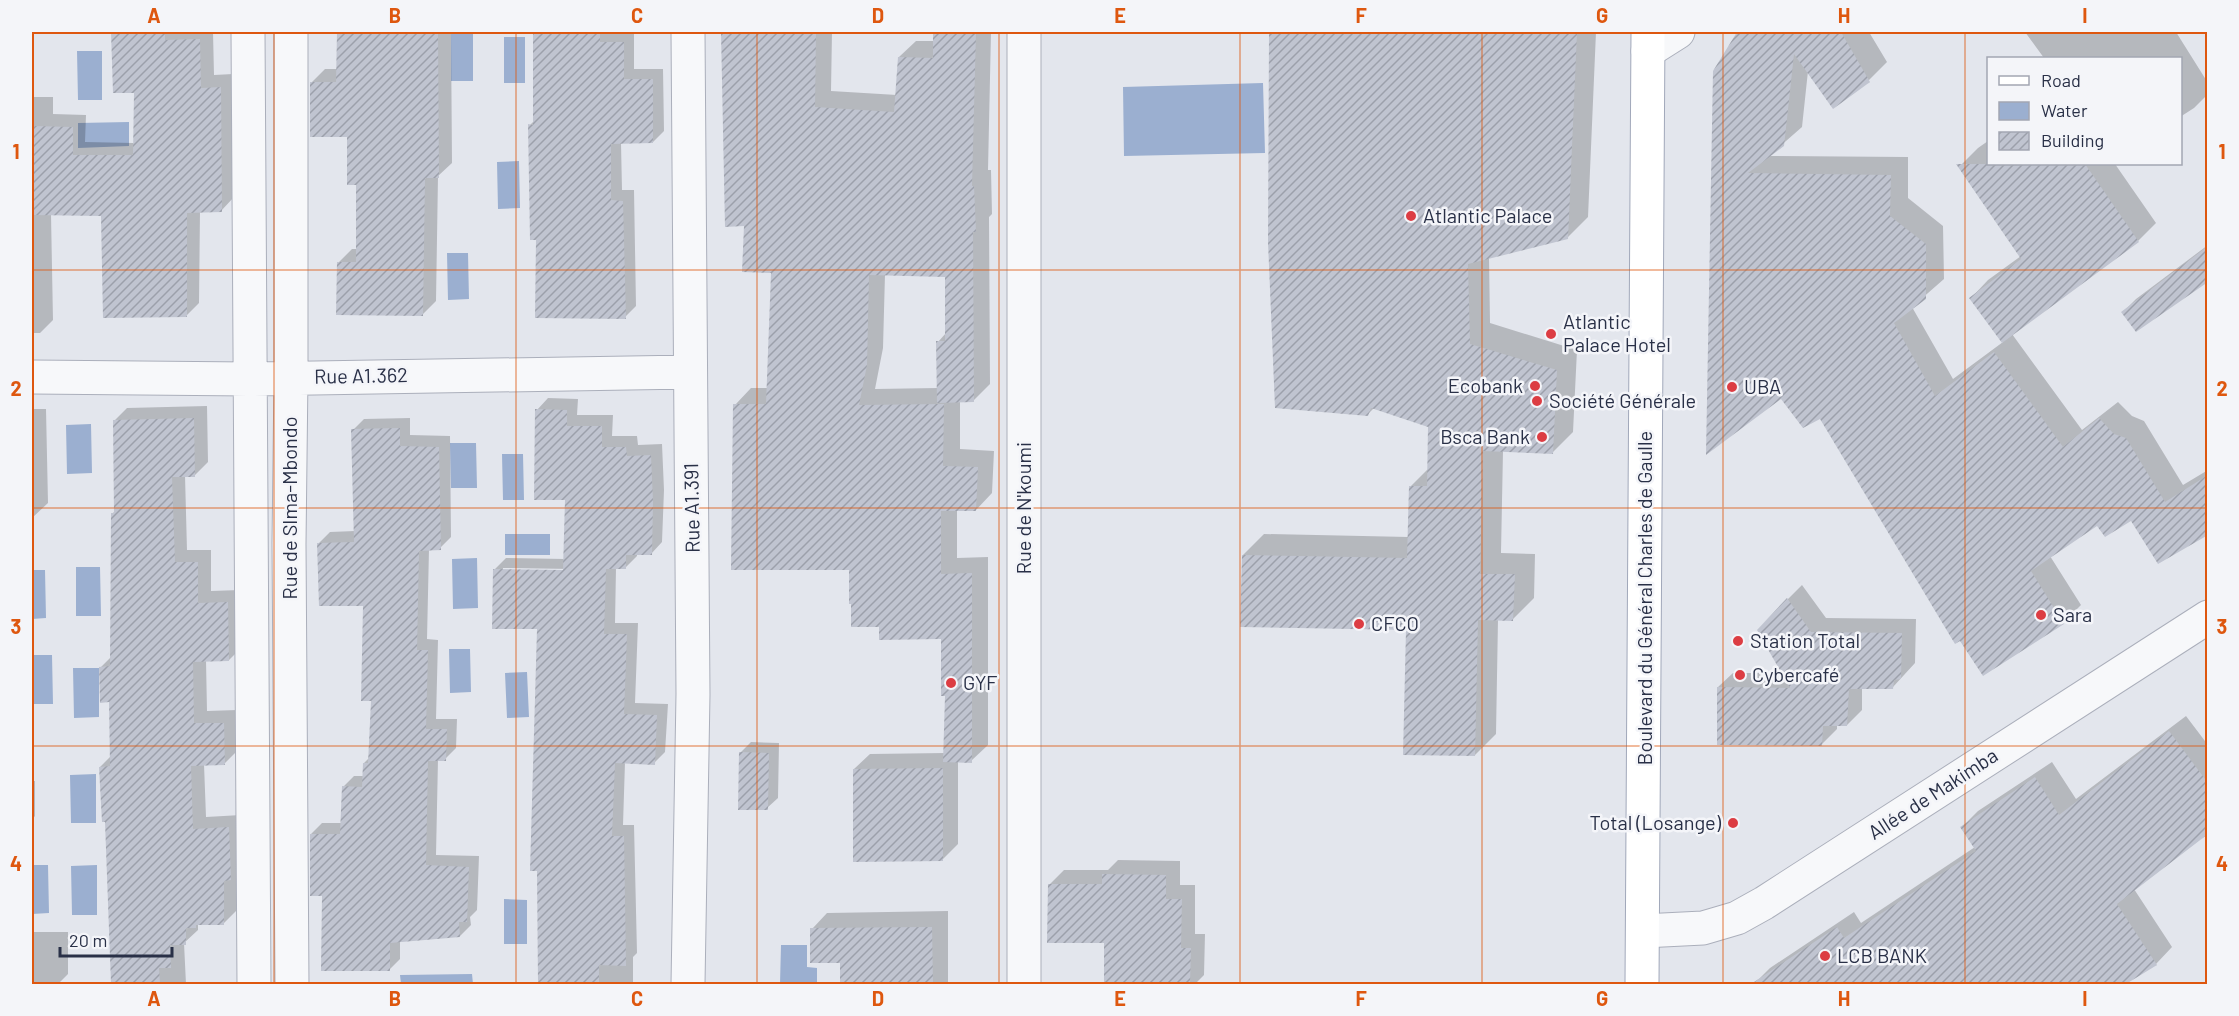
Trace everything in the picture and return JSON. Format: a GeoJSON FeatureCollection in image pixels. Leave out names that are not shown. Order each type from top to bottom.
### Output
{"type":"FeatureCollection","features":[{"type":"Feature","properties":{"kind":"main road","name":"Boulevard du Général Charles de Gaulle"},"geometry":{"type":"LineString","coordinates":[[1642,984],[1648,41]]}},
{"type":"Feature","properties":{"kind":"street","name":"Rue de SIma-Mbondo"},"geometry":{"type":"LineString","coordinates":[[248,32],[254,984]]}},
{"type":"Feature","properties":{"kind":"street","name":"Rue de SIma-Mbondo"},"geometry":{"type":"LineString","coordinates":[[291,32],[289,544],[292,984]]}},
{"type":"Feature","properties":{"kind":"street","name":"Rue A1.391"},"geometry":{"type":"LineString","coordinates":[[688,32],[693,694],[688,984]]}},
{"type":"Feature","properties":{"kind":"street","name":"Rue de N'koumi"},"geometry":{"type":"LineString","coordinates":[[1024,32],[1024,984]]}},
{"type":"Feature","properties":{"kind":"street"},"geometry":{"type":"LineString","coordinates":[[1648,41],[1678,32]]}},
{"type":"Feature","properties":{"kind":"street","name":"Rue A1.362"},"geometry":{"type":"LineString","coordinates":[[32,376],[249,379],[291,376],[690,372]]}},
{"type":"Feature","properties":{"kind":"street","name":"Allée de Makimba"},"geometry":{"type":"LineString","coordinates":[[1643,931],[1703,928],[1737,918],[1764,903],[2208,617]]}},
{"type":"Feature","properties":{"kind":"water"},"geometry":{"type":"Polygon","coordinates":[[[451,32],[473,32],[473,81],[451,81],[451,32]]]}},
{"type":"Feature","properties":{"kind":"water"},"geometry":{"type":"Polygon","coordinates":[[[504,37],[525,37],[525,83],[504,83],[504,37]]]}},
{"type":"Feature","properties":{"kind":"water"},"geometry":{"type":"Polygon","coordinates":[[[77,51],[102,51],[102,100],[78,100],[77,51]]]}},
{"type":"Feature","properties":{"kind":"water"},"geometry":{"type":"Polygon","coordinates":[[[1263,83],[1265,153],[1124,156],[1123,87],[1263,83]]]}},
{"type":"Feature","properties":{"kind":"water"},"geometry":{"type":"Polygon","coordinates":[[[129,122],[129,146],[78,148],[78,123],[129,122]]]}},
{"type":"Feature","properties":{"kind":"water"},"geometry":{"type":"Polygon","coordinates":[[[519,161],[520,208],[498,209],[497,162],[519,161]]]}},
{"type":"Feature","properties":{"kind":"water"},"geometry":{"type":"Polygon","coordinates":[[[447,253],[468,253],[469,299],[448,300],[447,253]]]}},
{"type":"Feature","properties":{"kind":"water"},"geometry":{"type":"Polygon","coordinates":[[[91,424],[92,473],[67,474],[66,425],[91,424]]]}},
{"type":"Feature","properties":{"kind":"water"},"geometry":{"type":"Polygon","coordinates":[[[450,443],[476,443],[477,488],[451,488],[450,443]]]}},
{"type":"Feature","properties":{"kind":"water"},"geometry":{"type":"Polygon","coordinates":[[[502,454],[523,454],[524,500],[503,500],[502,454]]]}},
{"type":"Feature","properties":{"kind":"water"},"geometry":{"type":"Polygon","coordinates":[[[505,534],[550,534],[550,555],[505,555],[505,534]]]}},
{"type":"Feature","properties":{"kind":"water"},"geometry":{"type":"Polygon","coordinates":[[[477,558],[478,608],[453,609],[452,559],[477,558]]]}},
{"type":"Feature","properties":{"kind":"water"},"geometry":{"type":"Polygon","coordinates":[[[76,567],[100,567],[101,616],[76,616],[76,567]]]}},
{"type":"Feature","properties":{"kind":"water"},"geometry":{"type":"Polygon","coordinates":[[[32,570],[45,570],[46,618],[32,619],[32,570]]]}},
{"type":"Feature","properties":{"kind":"water"},"geometry":{"type":"Polygon","coordinates":[[[449,649],[470,649],[471,692],[450,693],[449,649]]]}},
{"type":"Feature","properties":{"kind":"water"},"geometry":{"type":"Polygon","coordinates":[[[32,655],[52,655],[53,704],[32,704],[32,655]]]}},
{"type":"Feature","properties":{"kind":"water"},"geometry":{"type":"Polygon","coordinates":[[[73,668],[99,668],[99,717],[74,718],[73,668]]]}},
{"type":"Feature","properties":{"kind":"water"},"geometry":{"type":"Polygon","coordinates":[[[527,672],[529,717],[507,718],[505,673],[527,672]]]}},
{"type":"Feature","properties":{"kind":"water"},"geometry":{"type":"Polygon","coordinates":[[[96,774],[96,823],[71,823],[70,775],[96,774]]]}},
{"type":"Feature","properties":{"kind":"water"},"geometry":{"type":"Polygon","coordinates":[[[32,865],[48,865],[49,913],[32,914],[32,865]]]}},
{"type":"Feature","properties":{"kind":"water"},"geometry":{"type":"Polygon","coordinates":[[[97,865],[97,915],[72,915],[71,866],[97,865]]]}},
{"type":"Feature","properties":{"kind":"water"},"geometry":{"type":"Polygon","coordinates":[[[504,899],[527,900],[527,944],[504,944],[504,899]]]}},
{"type":"Feature","properties":{"kind":"water"},"geometry":{"type":"Polygon","coordinates":[[[781,945],[807,945],[807,967],[817,968],[817,984],[780,984],[781,945]]]}},
{"type":"Feature","properties":{"kind":"water"},"geometry":{"type":"Polygon","coordinates":[[[472,974],[473,984],[401,984],[400,975],[472,974]]]}},
{"type":"Feature","properties":{"kind":"building"},"geometry":{"type":"Polygon","coordinates":[[[111,32],[165,32],[165,40],[200,39],[201,88],[221,87],[222,212],[187,213],[187,317],[103,318],[101,216],[32,215],[32,126],[73,127],[73,155],[133,155],[134,93],[113,93],[111,32]]]}},
{"type":"Feature","properties":{"kind":"building"},"geometry":{"type":"Polygon","coordinates":[[[337,32],[438,32],[439,178],[425,178],[423,316],[336,315],[337,262],[356,262],[356,185],[347,185],[347,137],[310,137],[310,82],[336,82],[337,32]]]}},
{"type":"Feature","properties":{"kind":"building"},"geometry":{"type":"Polygon","coordinates":[[[533,32],[600,32],[600,42],[624,42],[624,79],[653,79],[653,143],[611,144],[611,200],[623,201],[626,319],[535,318],[536,240],[530,240],[528,124],[533,125],[533,32]]]}},
{"type":"Feature","properties":{"kind":"building"},"geometry":{"type":"Polygon","coordinates":[[[721,32],[816,32],[815,107],[894,112],[898,57],[933,58],[933,32],[976,32],[972,186],[974,186],[976,232],[973,232],[974,402],[937,403],[936,341],[945,341],[945,277],[869,275],[867,365],[859,405],[944,404],[943,466],[978,467],[976,511],[941,511],[941,574],[972,573],[972,763],[943,762],[945,696],[941,696],[941,639],[879,640],[879,627],[851,627],[849,570],[731,570],[733,404],[766,404],[771,273],[742,272],[744,226],[725,227],[721,32]]]}},
{"type":"Feature","properties":{"kind":"building"},"geometry":{"type":"Polygon","coordinates":[[[1269,32],[1577,32],[1568,239],[1468,264],[1470,344],[1557,370],[1553,454],[1483,451],[1480,574],[1515,574],[1513,621],[1478,620],[1475,756],[1403,755],[1406,630],[1240,627],[1242,555],[1407,558],[1409,486],[1427,486],[1428,427],[1371,408],[1368,416],[1275,408],[1268,242],[1269,32]]]}},
{"type":"Feature","properties":{"kind":"building"},"geometry":{"type":"Polygon","coordinates":[[[1737,32],[1841,32],[1870,82],[1833,109],[1794,54],[1784,146],[1748,173],[1891,175],[1890,216],[1926,244],[1926,299],[1894,323],[1935,396],[1994,352],[2063,447],[2099,418],[2114,434],[2126,438],[2165,502],[2208,475],[2208,535],[2158,564],[2131,521],[2105,537],[2097,526],[2031,571],[2064,624],[1983,676],[1960,641],[1955,644],[1820,419],[1803,428],[1781,399],[1706,455],[1713,71],[1737,32]]]}},
{"type":"Feature","properties":{"kind":"building"},"geometry":{"type":"Polygon","coordinates":[[[1956,164],[2086,165],[2139,242],[2002,343],[1969,298],[2021,259],[1956,164]]]}},
{"type":"Feature","properties":{"kind":"building"},"geometry":{"type":"Polygon","coordinates":[[[2208,246],[2208,282],[2136,332],[2121,312],[2208,246]]]}},
{"type":"Feature","properties":{"kind":"building"},"geometry":{"type":"Polygon","coordinates":[[[535,409],[567,410],[567,426],[602,426],[602,447],[626,447],[627,456],[651,455],[652,555],[626,555],[626,569],[606,569],[604,634],[627,634],[624,714],[657,715],[655,765],[615,763],[612,836],[624,836],[626,966],[599,965],[599,984],[538,984],[537,871],[530,871],[537,629],[492,629],[493,569],[563,570],[565,500],[534,500],[535,409]]]}},
{"type":"Feature","properties":{"kind":"building"},"geometry":{"type":"Polygon","coordinates":[[[194,418],[195,477],[172,477],[175,562],[198,562],[198,603],[228,602],[229,661],[193,662],[194,723],[224,723],[225,765],[191,766],[193,829],[229,827],[231,880],[224,881],[224,925],[196,925],[196,928],[186,928],[186,945],[170,945],[171,968],[159,968],[160,984],[111,984],[105,822],[102,822],[99,767],[110,766],[109,702],[100,703],[99,667],[110,666],[111,513],[114,513],[113,420],[194,418]]]}},
{"type":"Feature","properties":{"kind":"building"},"geometry":{"type":"Polygon","coordinates":[[[400,428],[400,446],[439,447],[441,550],[419,551],[417,650],[428,650],[426,729],[447,729],[446,761],[428,761],[426,865],[469,867],[467,922],[459,922],[460,937],[390,943],[390,971],[321,971],[322,896],[310,896],[310,834],[340,834],[342,786],[362,787],[363,763],[368,763],[371,701],[361,701],[363,606],[319,606],[317,543],[354,542],[351,429],[400,428]]]}},
{"type":"Feature","properties":{"kind":"building"},"geometry":{"type":"Polygon","coordinates":[[[1787,598],[1811,632],[1902,633],[1901,679],[1894,680],[1893,689],[1849,689],[1847,726],[1823,726],[1822,746],[1717,745],[1717,687],[1790,688],[1757,630],[1787,598]]]}},
{"type":"Feature","properties":{"kind":"building"},"geometry":{"type":"Polygon","coordinates":[[[2169,731],[2208,783],[2208,834],[2117,904],[2157,965],[2126,984],[1751,984],[1837,927],[1844,938],[1976,851],[1960,827],[2035,777],[2059,815],[2169,731]]]}},
{"type":"Feature","properties":{"kind":"building"},"geometry":{"type":"Polygon","coordinates":[[[739,752],[769,753],[768,810],[738,810],[739,752]]]}},
{"type":"Feature","properties":{"kind":"building"},"geometry":{"type":"Polygon","coordinates":[[[943,768],[943,861],[853,862],[853,769],[943,768]]]}},
{"type":"Feature","properties":{"kind":"building"},"geometry":{"type":"Polygon","coordinates":[[[1102,874],[1166,875],[1166,899],[1182,899],[1181,948],[1191,948],[1190,984],[1104,984],[1104,943],[1047,943],[1048,884],[1102,884],[1102,874]]]}},
{"type":"Feature","properties":{"kind":"building"},"geometry":{"type":"Polygon","coordinates":[[[932,927],[933,984],[840,984],[840,963],[810,963],[810,928],[932,927]]]}},
{"type":"Feature","properties":{"kind":"place","name":"Atlantic Palace"},"geometry":{"type":"Point","coordinates":[1411,216]}},
{"type":"Feature","properties":{"kind":"place","name":"Atlantic Palace Hotel"},"geometry":{"type":"Point","coordinates":[1551,334]}},
{"type":"Feature","properties":{"kind":"place","name":"Ecobank"},"geometry":{"type":"Point","coordinates":[1535,386]}},
{"type":"Feature","properties":{"kind":"place","name":"UBA"},"geometry":{"type":"Point","coordinates":[1732,387]}},
{"type":"Feature","properties":{"kind":"place","name":"Société Générale"},"geometry":{"type":"Point","coordinates":[1537,401]}},
{"type":"Feature","properties":{"kind":"place","name":"Bsca Bank"},"geometry":{"type":"Point","coordinates":[1542,437]}},
{"type":"Feature","properties":{"kind":"place","name":"Sara"},"geometry":{"type":"Point","coordinates":[2041,615]}},
{"type":"Feature","properties":{"kind":"place","name":"CFCO"},"geometry":{"type":"Point","coordinates":[1359,624]}},
{"type":"Feature","properties":{"kind":"place","name":"Station Total"},"geometry":{"type":"Point","coordinates":[1738,641]}},
{"type":"Feature","properties":{"kind":"place","name":"Cybercafé"},"geometry":{"type":"Point","coordinates":[1740,675]}},
{"type":"Feature","properties":{"kind":"place","name":"GYF"},"geometry":{"type":"Point","coordinates":[951,683]}},
{"type":"Feature","properties":{"kind":"place","name":"Total (Losange)"},"geometry":{"type":"Point","coordinates":[1733,823]}},
{"type":"Feature","properties":{"kind":"place","name":"LCB BANK"},"geometry":{"type":"Point","coordinates":[1825,956]}}]}
